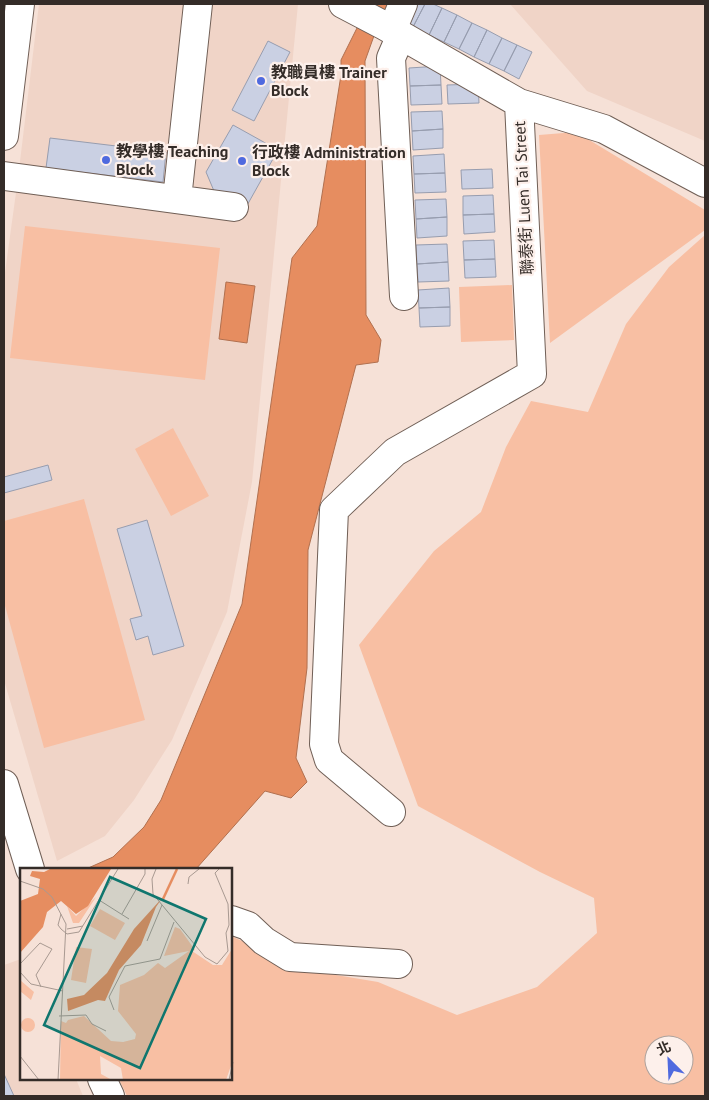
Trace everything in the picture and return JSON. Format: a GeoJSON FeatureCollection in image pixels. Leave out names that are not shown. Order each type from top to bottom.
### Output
{"type":"FeatureCollection","features":[{"type":"Feature","properties":{"kind":"street"},"geometry":{"type":"LineString","coordinates":[[4,136],[20,4]]}},
{"type":"Feature","properties":{"kind":"street"},"geometry":{"type":"LineString","coordinates":[[177,199],[198,4]]}},
{"type":"Feature","properties":{"kind":"street"},"geometry":{"type":"LineString","coordinates":[[403,4],[393,30],[391,58],[404,296]]}},
{"type":"Feature","properties":{"kind":"street","name":"聯泰街 Luen Tai Street"},"geometry":{"type":"LineString","coordinates":[[346,6],[393,30],[519,103],[532,374],[395,452],[334,510],[324,744],[328,760],[392,812]]}},
{"type":"Feature","properties":{"kind":"street"},"geometry":{"type":"LineString","coordinates":[[519,103],[604,129],[705,183]]}},
{"type":"Feature","properties":{"kind":"street"},"geometry":{"type":"LineString","coordinates":[[4,176],[234,207]]}},
{"type":"Feature","properties":{"kind":"street"},"geometry":{"type":"LineString","coordinates":[[4,784],[12,837],[29,868]]}},
{"type":"Feature","properties":{"kind":"street"},"geometry":{"type":"LineString","coordinates":[[232,920],[248,926],[264,941],[290,957],[398,964]]}},
{"type":"Feature","properties":{"kind":"street"},"geometry":{"type":"LineString","coordinates":[[102,1080],[110,1096]]}},
{"type":"Feature","properties":{"kind":"shaded area"},"geometry":{"type":"Polygon","coordinates":[[[39,4],[298,4],[252,482],[227,612],[172,740],[134,800],[105,836],[57,861],[4,680],[4,280],[39,4]]]}},
{"type":"Feature","properties":{"kind":"shaded area"},"geometry":{"type":"Polygon","coordinates":[[[369,4],[389,4],[375,33],[365,61],[366,315],[381,340],[378,362],[356,365],[308,550],[307,668],[296,758],[307,782],[291,798],[265,791],[197,868],[88,868],[113,857],[144,827],[161,800],[242,604],[292,258],[317,226],[341,75],[341,60],[369,4]]]}},
{"type":"Feature","properties":{"kind":"shaded area"},"geometry":{"type":"Polygon","coordinates":[[[510,4],[705,4],[705,141],[587,91],[510,4]]]}},
{"type":"Feature","properties":{"kind":"shaded area"},"geometry":{"type":"Polygon","coordinates":[[[576,132],[705,210],[705,230],[550,343],[539,135],[576,132]]]}},
{"type":"Feature","properties":{"kind":"shaded area"},"geometry":{"type":"Polygon","coordinates":[[[25,226],[220,248],[205,380],[10,358],[25,226]]]}},
{"type":"Feature","properties":{"kind":"shaded area"},"geometry":{"type":"Polygon","coordinates":[[[705,235],[705,1096],[127,1096],[119,1080],[232,1080],[232,936],[306,970],[378,982],[457,1015],[537,987],[597,933],[594,898],[540,872],[418,806],[359,645],[434,551],[481,512],[506,447],[531,401],[588,412],[626,324],[669,267],[705,235]]]}},
{"type":"Feature","properties":{"kind":"shaded area"},"geometry":{"type":"Polygon","coordinates":[[[226,282],[255,286],[247,343],[219,339],[226,282]]]}},
{"type":"Feature","properties":{"kind":"shaded area"},"geometry":{"type":"Polygon","coordinates":[[[512,285],[514,340],[461,342],[459,287],[512,285]]]}},
{"type":"Feature","properties":{"kind":"shaded area"},"geometry":{"type":"Polygon","coordinates":[[[173,428],[209,496],[171,516],[135,449],[173,428]]]}},
{"type":"Feature","properties":{"kind":"shaded area"},"geometry":{"type":"Polygon","coordinates":[[[84,499],[145,720],[44,748],[4,602],[4,521],[84,499]]]}},
{"type":"Feature","properties":{"kind":"shaded area"},"geometry":{"type":"Polygon","coordinates":[[[20,959],[20,1080],[76,1080],[83,1096],[4,1096],[4,965],[20,959]]]}},
{"type":"Feature","properties":{"kind":"building"},"geometry":{"type":"Polygon","coordinates":[[[406,4],[425,4],[413,27],[399,20],[406,4]]]}},
{"type":"Feature","properties":{"kind":"building"},"geometry":{"type":"Polygon","coordinates":[[[425,4],[433,4],[442,8],[429,35],[413,27],[425,4]]]}},
{"type":"Feature","properties":{"kind":"building"},"geometry":{"type":"Polygon","coordinates":[[[442,8],[457,15],[444,42],[429,35],[442,8]]]}},
{"type":"Feature","properties":{"kind":"building"},"geometry":{"type":"Polygon","coordinates":[[[457,15],[472,23],[459,49],[444,42],[457,15]]]}},
{"type":"Feature","properties":{"kind":"building"},"geometry":{"type":"Polygon","coordinates":[[[472,23],[487,30],[474,57],[459,49],[472,23]]]}},
{"type":"Feature","properties":{"kind":"building"},"geometry":{"type":"Polygon","coordinates":[[[487,30],[502,38],[489,64],[474,57],[487,30]]]}},
{"type":"Feature","properties":{"kind":"building"},"geometry":{"type":"Polygon","coordinates":[[[502,38],[517,45],[504,71],[489,64],[502,38]]]}},
{"type":"Feature","properties":{"kind":"building","name":"教職員樓 Trainer Block"},"geometry":{"type":"Polygon","coordinates":[[[268,41],[290,52],[254,121],[232,110],[268,41]]]}},
{"type":"Feature","properties":{"kind":"building"},"geometry":{"type":"Polygon","coordinates":[[[517,45],[532,52],[519,79],[504,71],[517,45]]]}},
{"type":"Feature","properties":{"kind":"building"},"geometry":{"type":"Polygon","coordinates":[[[440,66],[441,85],[410,86],[409,68],[440,66]]]}},
{"type":"Feature","properties":{"kind":"building"},"geometry":{"type":"Polygon","coordinates":[[[478,84],[479,103],[448,104],[447,85],[478,84]]]}},
{"type":"Feature","properties":{"kind":"building"},"geometry":{"type":"Polygon","coordinates":[[[441,85],[442,104],[411,105],[410,86],[441,85]]]}},
{"type":"Feature","properties":{"kind":"building"},"geometry":{"type":"Polygon","coordinates":[[[442,111],[443,129],[412,131],[411,112],[442,111]]]}},
{"type":"Feature","properties":{"kind":"building","name":"行政樓 Administration Block"},"geometry":{"type":"Polygon","coordinates":[[[233,125],[278,150],[245,209],[214,191],[206,172],[233,125]]]}},
{"type":"Feature","properties":{"kind":"building"},"geometry":{"type":"Polygon","coordinates":[[[443,129],[443,148],[413,150],[412,131],[443,129]]]}},
{"type":"Feature","properties":{"kind":"building","name":"教學樓 Teaching Block"},"geometry":{"type":"Polygon","coordinates":[[[50,138],[166,152],[163,182],[46,168],[50,138]]]}},
{"type":"Feature","properties":{"kind":"building"},"geometry":{"type":"Polygon","coordinates":[[[444,154],[445,173],[414,174],[413,156],[444,154]]]}},
{"type":"Feature","properties":{"kind":"building"},"geometry":{"type":"Polygon","coordinates":[[[492,169],[493,188],[462,189],[461,170],[492,169]]]}},
{"type":"Feature","properties":{"kind":"building"},"geometry":{"type":"Polygon","coordinates":[[[445,173],[446,192],[415,193],[414,174],[445,173]]]}},
{"type":"Feature","properties":{"kind":"building"},"geometry":{"type":"Polygon","coordinates":[[[493,195],[494,214],[463,215],[463,196],[493,195]]]}},
{"type":"Feature","properties":{"kind":"building"},"geometry":{"type":"Polygon","coordinates":[[[446,199],[447,217],[416,219],[415,200],[446,199]]]}},
{"type":"Feature","properties":{"kind":"building"},"geometry":{"type":"Polygon","coordinates":[[[494,214],[495,232],[464,234],[463,215],[494,214]]]}},
{"type":"Feature","properties":{"kind":"building"},"geometry":{"type":"Polygon","coordinates":[[[447,217],[447,236],[417,238],[416,219],[447,217]]]}},
{"type":"Feature","properties":{"kind":"building"},"geometry":{"type":"Polygon","coordinates":[[[494,240],[495,259],[464,260],[463,241],[494,240]]]}},
{"type":"Feature","properties":{"kind":"building"},"geometry":{"type":"Polygon","coordinates":[[[447,244],[448,262],[417,264],[416,245],[447,244]]]}},
{"type":"Feature","properties":{"kind":"building"},"geometry":{"type":"Polygon","coordinates":[[[495,259],[496,277],[465,278],[464,260],[495,259]]]}},
{"type":"Feature","properties":{"kind":"building"},"geometry":{"type":"Polygon","coordinates":[[[448,262],[449,281],[418,282],[417,264],[448,262]]]}},
{"type":"Feature","properties":{"kind":"building"},"geometry":{"type":"Polygon","coordinates":[[[449,288],[450,307],[419,308],[418,290],[449,288]]]}},
{"type":"Feature","properties":{"kind":"building"},"geometry":{"type":"Polygon","coordinates":[[[450,307],[450,326],[420,327],[419,308],[450,307]]]}},
{"type":"Feature","properties":{"kind":"building"},"geometry":{"type":"Polygon","coordinates":[[[48,465],[52,480],[4,493],[4,477],[48,465]]]}},
{"type":"Feature","properties":{"kind":"building"},"geometry":{"type":"Polygon","coordinates":[[[147,520],[184,646],[153,655],[148,636],[136,640],[130,619],[142,616],[117,529],[147,520]]]}},
{"type":"Feature","properties":{"kind":"building"},"geometry":{"type":"Polygon","coordinates":[[[4,1074],[14,1096],[4,1096],[4,1074]]]}},
{"type":"Feature","properties":{"kind":"place","name":"教職員樓 Trainer Block"},"geometry":{"type":"Point","coordinates":[261,81]}},
{"type":"Feature","properties":{"kind":"place","name":"教學樓 Teaching Block"},"geometry":{"type":"Point","coordinates":[106,160]}},
{"type":"Feature","properties":{"kind":"place","name":"行政樓 Administration Block"},"geometry":{"type":"Point","coordinates":[242,161]}}]}
